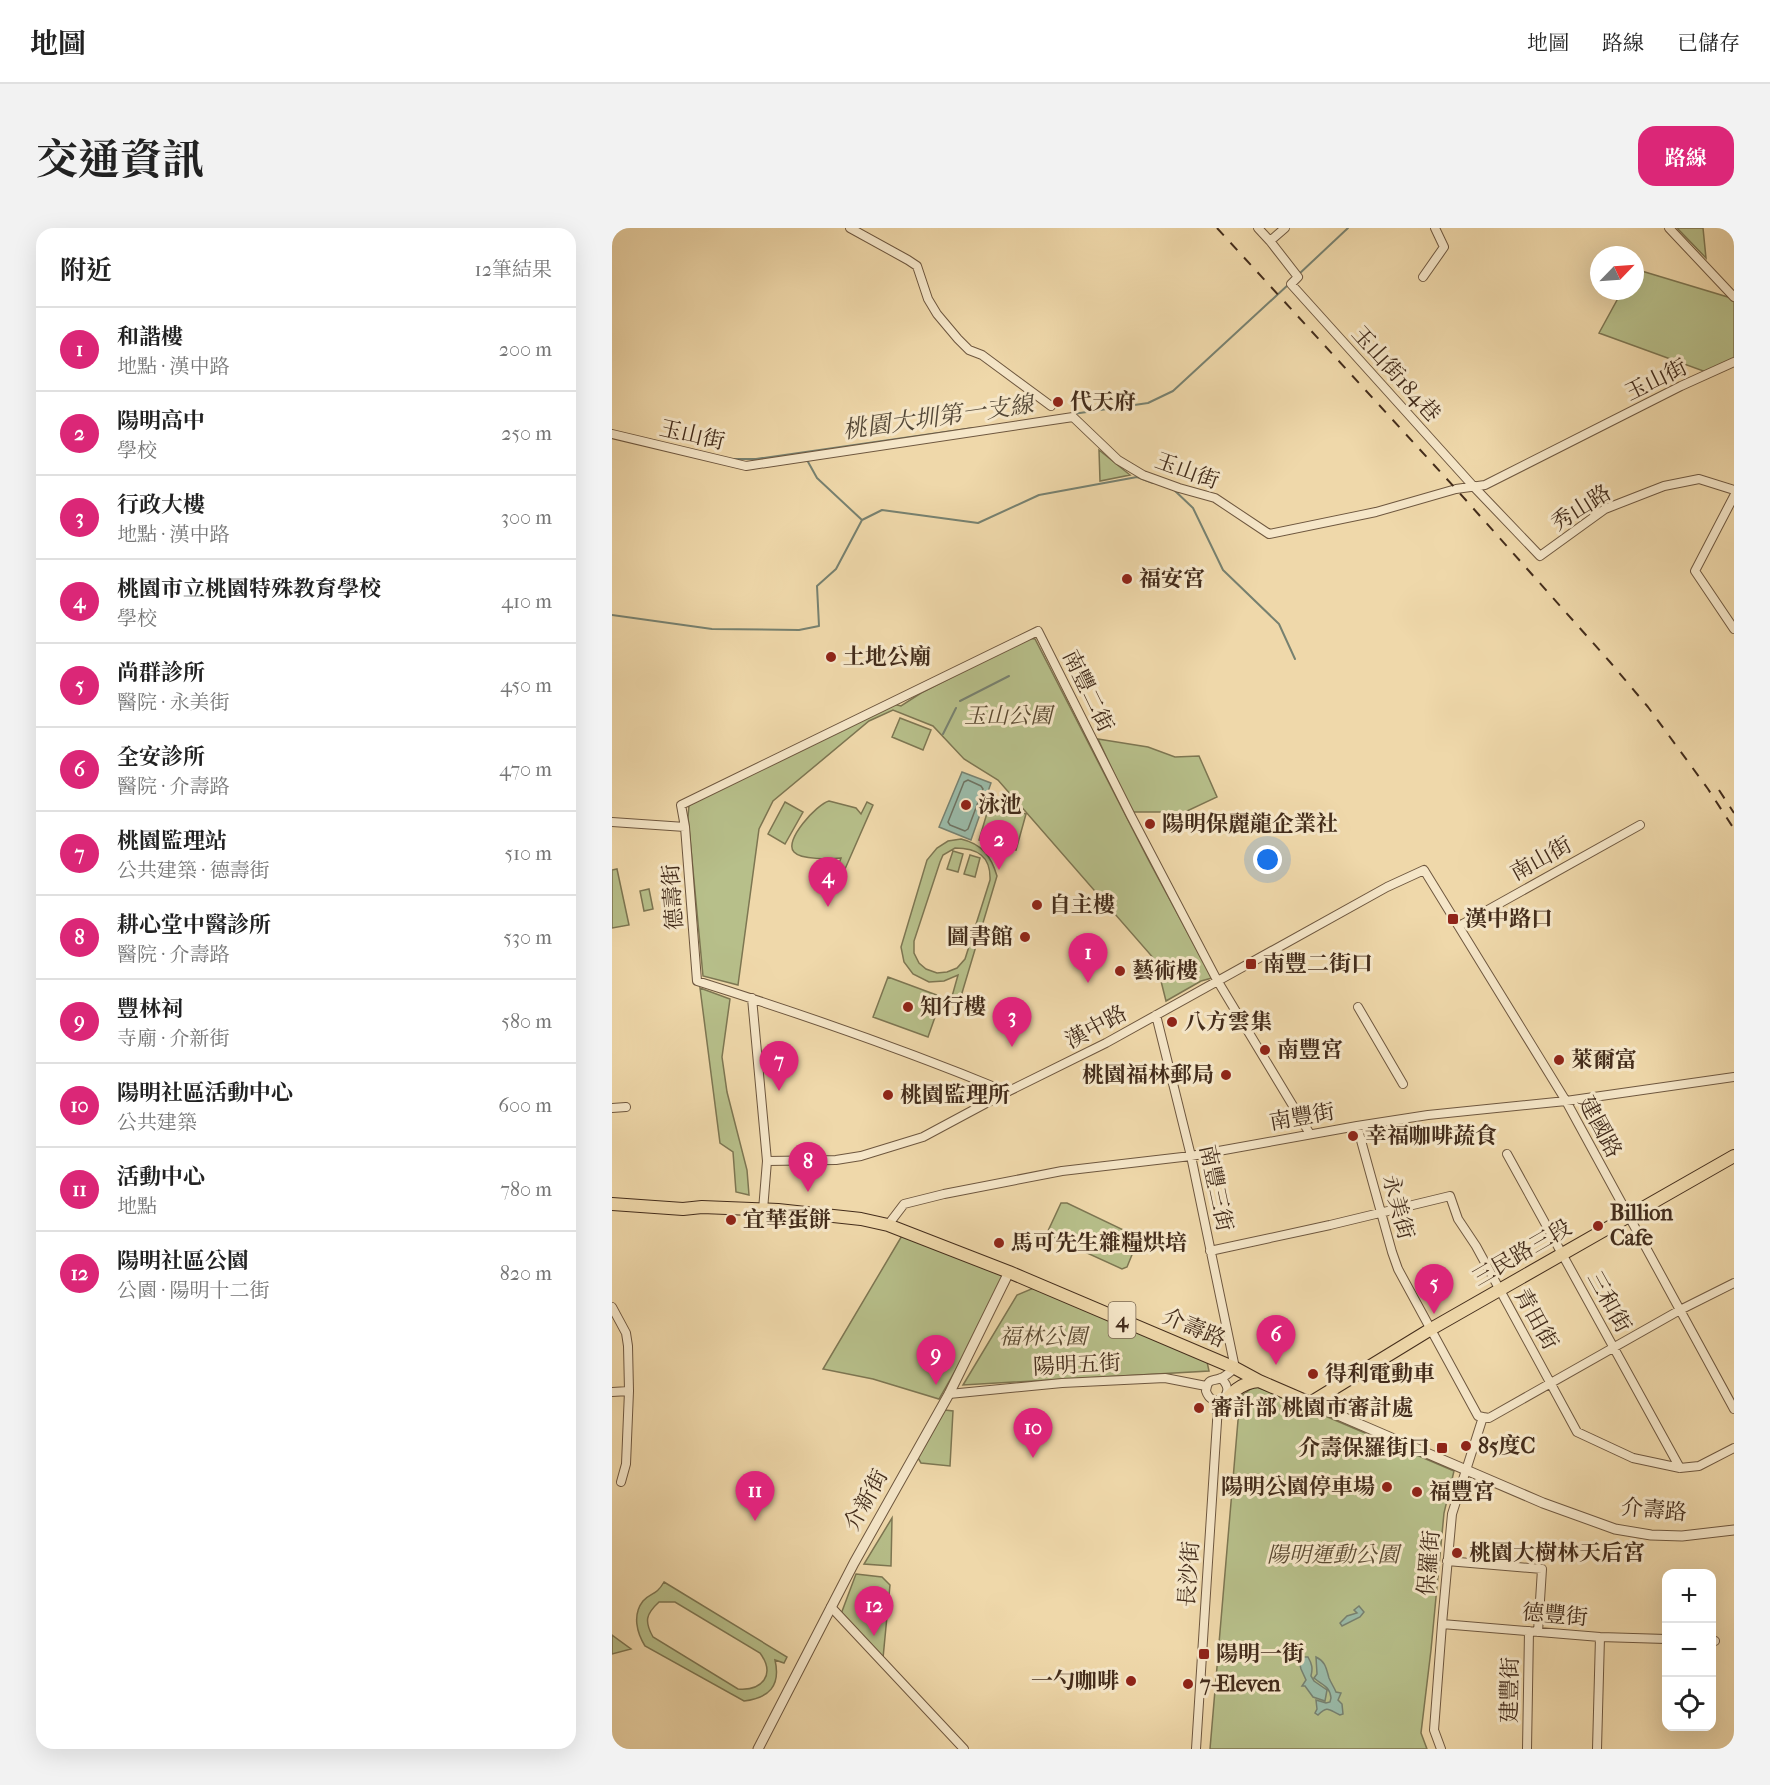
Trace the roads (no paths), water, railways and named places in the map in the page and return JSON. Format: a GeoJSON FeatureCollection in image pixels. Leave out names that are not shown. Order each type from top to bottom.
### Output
{"type":"FeatureCollection","features":[{"type":"Feature","properties":{"kind":"main road","name":"三民路三段"},"geometry":{"type":"LineString","coordinates":[[1310,1403],[1431,1329],[1734,1156]]}},
{"type":"Feature","properties":{"kind":"main road","name":"介壽路"},"geometry":{"type":"LineString","coordinates":[[612,1204],[682,1209],[702,1207],[763,1210],[861,1219],[888,1225],[1009,1272],[1235,1368],[1310,1403]]}},
{"type":"Feature","properties":{"kind":"main road"},"geometry":{"type":"LineString","coordinates":[[1218,1405],[1246,1383],[1259,1381]]}},
{"type":"Feature","properties":{"kind":"street"},"geometry":{"type":"LineString","coordinates":[[849,228],[917,266],[928,299],[958,339],[969,350],[982,355],[1051,406]]}},
{"type":"Feature","properties":{"kind":"street"},"geometry":{"type":"LineString","coordinates":[[1258,228],[1270,241],[1285,228]]}},
{"type":"Feature","properties":{"kind":"street"},"geometry":{"type":"LineString","coordinates":[[1423,277],[1444,247],[1435,228]]}},
{"type":"Feature","properties":{"kind":"street"},"geometry":{"type":"LineString","coordinates":[[1669,228],[1734,297]]}},
{"type":"Feature","properties":{"kind":"street","name":"玉山街184巷"},"geometry":{"type":"LineString","coordinates":[[1270,241],[1297,275],[1291,284],[1299,294],[1473,487]]}},
{"type":"Feature","properties":{"kind":"street","name":"玉山街"},"geometry":{"type":"LineString","coordinates":[[612,434],[746,466],[1073,417],[1118,460],[1143,475],[1215,498],[1269,534],[1376,512],[1456,489],[1485,485],[1681,386],[1734,362]]}},
{"type":"Feature","properties":{"kind":"street","name":"秀山路"},"geometry":{"type":"LineString","coordinates":[[1473,487],[1540,556],[1605,509],[1664,486],[1699,479],[1734,490]]}},
{"type":"Feature","properties":{"kind":"street"},"geometry":{"type":"LineString","coordinates":[[1734,496],[1695,570],[1734,629]]}},
{"type":"Feature","properties":{"kind":"street","name":"南豐二街"},"geometry":{"type":"LineString","coordinates":[[685,827],[681,806],[1038,631],[1217,980],[1310,1134]]}},
{"type":"Feature","properties":{"kind":"street"},"geometry":{"type":"LineString","coordinates":[[612,822],[685,827]]}},
{"type":"Feature","properties":{"kind":"street","name":"南山街"},"geometry":{"type":"LineString","coordinates":[[1459,926],[1640,825]]}},
{"type":"Feature","properties":{"kind":"street","name":"德壽街"},"geometry":{"type":"LineString","coordinates":[[685,827],[697,981],[920,1057],[1007,1092]]}},
{"type":"Feature","properties":{"kind":"street","name":"建國路"},"geometry":{"type":"LineString","coordinates":[[1424,870],[1566,1101],[1734,1409]]}},
{"type":"Feature","properties":{"kind":"street","name":"漢中路"},"geometry":{"type":"LineString","coordinates":[[767,1161],[836,1160],[861,1156],[923,1137],[1156,1016],[1387,887],[1424,870]]}},
{"type":"Feature","properties":{"kind":"street"},"geometry":{"type":"LineString","coordinates":[[752,998],[767,1161],[763,1210]]}},
{"type":"Feature","properties":{"kind":"street"},"geometry":{"type":"LineString","coordinates":[[1358,1007],[1403,1084]]}},
{"type":"Feature","properties":{"kind":"street","name":"南豐三街"},"geometry":{"type":"LineString","coordinates":[[1156,1016],[1191,1156],[1235,1368]]}},
{"type":"Feature","properties":{"kind":"street","name":"南豐街"},"geometry":{"type":"LineString","coordinates":[[888,1225],[904,1204],[1062,1171],[1191,1156],[1437,1114],[1566,1101],[1734,1077]]}},
{"type":"Feature","properties":{"kind":"street"},"geometry":{"type":"LineString","coordinates":[[612,1108],[626,1107]]}},
{"type":"Feature","properties":{"kind":"street","name":"永美街"},"geometry":{"type":"LineString","coordinates":[[1357,1126],[1398,1269],[1478,1416],[1483,1417]]}},
{"type":"Feature","properties":{"kind":"street","name":"三和街"},"geometry":{"type":"LineString","coordinates":[[1507,1154],[1680,1468]]}},
{"type":"Feature","properties":{"kind":"street","name":"青田街"},"geometry":{"type":"LineString","coordinates":[[1210,1251],[1450,1196],[1458,1219],[1476,1246],[1577,1432],[1633,1458],[1680,1468],[1699,1466],[1734,1448]]}},
{"type":"Feature","properties":{"kind":"street","name":"介新街"},"geometry":{"type":"LineString","coordinates":[[758,1749],[903,1473],[949,1394],[1009,1272]]}},
{"type":"Feature","properties":{"kind":"street"},"geometry":{"type":"LineString","coordinates":[[1483,1417],[1489,1418],[1680,1310],[1734,1283]]}},
{"type":"Feature","properties":{"kind":"street"},"geometry":{"type":"LineString","coordinates":[[612,1307],[627,1333],[628,1346],[626,1464],[621,1482]]}},
{"type":"Feature","properties":{"kind":"street"},"geometry":{"type":"LineString","coordinates":[[1218,1405],[1207,1395],[1206,1386],[1212,1380],[1221,1378],[1235,1368]]}},
{"type":"Feature","properties":{"kind":"street","name":"陽明五街"},"geometry":{"type":"LineString","coordinates":[[949,1394],[1062,1383],[1166,1378],[1206,1386]]}},
{"type":"Feature","properties":{"kind":"street","name":"長沙街"},"geometry":{"type":"LineString","coordinates":[[1196,1749],[1218,1405],[1228,1391],[1221,1378]]}},
{"type":"Feature","properties":{"kind":"street"},"geometry":{"type":"LineString","coordinates":[[612,1392],[629,1391]]}},
{"type":"Feature","properties":{"kind":"street","name":"介壽路"},"geometry":{"type":"LineString","coordinates":[[1310,1403],[1543,1503],[1615,1529],[1682,1536],[1734,1530]]}},
{"type":"Feature","properties":{"kind":"street","name":"保羅街"},"geometry":{"type":"LineString","coordinates":[[1441,1749],[1434,1730],[1452,1514],[1483,1417]]}},
{"type":"Feature","properties":{"kind":"street"},"geometry":{"type":"LineString","coordinates":[[1447,1561],[1542,1569],[1538,1632]]}},
{"type":"Feature","properties":{"kind":"street"},"geometry":{"type":"LineString","coordinates":[[831,1607],[963,1749]]}},
{"type":"Feature","properties":{"kind":"street","name":"德豐街"},"geometry":{"type":"LineString","coordinates":[[1442,1624],[1600,1637],[1662,1639]]}},
{"type":"Feature","properties":{"kind":"street","name":"建豐街"},"geometry":{"type":"LineString","coordinates":[[1527,1749],[1529,1631]]}},
{"type":"Feature","properties":{"kind":"street"},"geometry":{"type":"LineString","coordinates":[[1597,1749],[1600,1637]]}},
{"type":"Feature","properties":{"kind":"water","name":"泳池"},"geometry":{"type":"Polygon","coordinates":[[[962,772],[991,783],[971,840],[939,827],[962,772]]]}},
{"type":"Feature","properties":{"kind":"water"},"geometry":{"type":"Polygon","coordinates":[[[1359,1606],[1364,1612],[1360,1617],[1342,1626],[1340,1623],[1347,1616],[1357,1613],[1354,1610],[1359,1606]]]}},
{"type":"Feature","properties":{"kind":"water"},"geometry":{"type":"Polygon","coordinates":[[[1303,1657],[1308,1657],[1314,1681],[1327,1690],[1325,1701],[1313,1697],[1305,1686],[1302,1686],[1306,1680],[1299,1661],[1303,1657]]]}},
{"type":"Feature","properties":{"kind":"water"},"geometry":{"type":"Polygon","coordinates":[[[1316,1657],[1325,1666],[1336,1692],[1341,1693],[1338,1700],[1342,1704],[1343,1714],[1340,1715],[1326,1709],[1318,1715],[1315,1713],[1316,1700],[1326,1703],[1330,1702],[1331,1698],[1327,1688],[1314,1678],[1317,1674],[1316,1657]]]}},
{"type":"Feature","properties":{"kind":"waterway","name":"桃園大圳第一支線"},"geometry":{"type":"LineString","coordinates":[[1299,274],[1348,228]]}},
{"type":"Feature","properties":{"kind":"waterway","name":"桃園大圳第一支線"},"geometry":{"type":"LineString","coordinates":[[1073,414],[1148,403],[1173,391],[1289,284]]}},
{"type":"Feature","properties":{"kind":"waterway","name":"桃園大圳第一支線"},"geometry":{"type":"LineString","coordinates":[[734,459],[756,459],[973,428]]}},
{"type":"Feature","properties":{"kind":"waterway"},"geometry":{"type":"LineString","coordinates":[[612,615],[712,629],[799,630],[819,626],[817,586],[836,569],[862,520],[817,478],[807,460]]}},
{"type":"Feature","properties":{"kind":"waterway"},"geometry":{"type":"LineString","coordinates":[[862,520],[882,510],[978,523],[1039,495],[1137,477],[1153,483]]}},
{"type":"Feature","properties":{"kind":"waterway"},"geometry":{"type":"LineString","coordinates":[[1173,489],[1193,508],[1223,570],[1279,624],[1295,659]]}},
{"type":"Feature","properties":{"kind":"waterway"},"geometry":{"type":"LineString","coordinates":[[960,701],[1009,676]]}},
{"type":"Feature","properties":{"kind":"waterway"},"geometry":{"type":"LineString","coordinates":[[943,734],[956,708]]}},
{"type":"Feature","properties":{"kind":"railway"},"geometry":{"type":"LineString","coordinates":[[1217,228],[1456,489],[1610,662],[1648,707],[1734,829]]}},
{"type":"Feature","properties":{"kind":"railway"},"geometry":{"type":"LineString","coordinates":[[1719,790],[1734,813]]}},
{"type":"Feature","properties":{"kind":"place","name":"代天府"},"geometry":{"type":"Point","coordinates":[1058,402]}},
{"type":"Feature","properties":{"kind":"place","name":"福安宮"},"geometry":{"type":"Point","coordinates":[1127,579]}},
{"type":"Feature","properties":{"kind":"place","name":"土地公廟"},"geometry":{"type":"Point","coordinates":[831,657]}},
{"type":"Feature","properties":{"kind":"place","name":"泳池"},"geometry":{"type":"Point","coordinates":[966,805]}},
{"type":"Feature","properties":{"kind":"place","name":"陽明保麗龍企業社"},"geometry":{"type":"Point","coordinates":[1150,824]}},
{"type":"Feature","properties":{"kind":"place","name":"陽明高中"},"geometry":{"type":"Point","coordinates":[999,870]}},
{"type":"Feature","properties":{"kind":"place","name":"自主樓"},"geometry":{"type":"Point","coordinates":[1037,905]}},
{"type":"Feature","properties":{"kind":"place","name":"桃園市立桃園特殊教育學校"},"geometry":{"type":"Point","coordinates":[828,907]}},
{"type":"Feature","properties":{"kind":"place","name":"漢中路口"},"geometry":{"type":"Point","coordinates":[1453,919]}},
{"type":"Feature","properties":{"kind":"place","name":"圖書館"},"geometry":{"type":"Point","coordinates":[1025,937]}},
{"type":"Feature","properties":{"kind":"place","name":"南豐二街口"},"geometry":{"type":"Point","coordinates":[1251,964]}},
{"type":"Feature","properties":{"kind":"place","name":"藝術樓"},"geometry":{"type":"Point","coordinates":[1120,971]}},
{"type":"Feature","properties":{"kind":"place","name":"和諧樓"},"geometry":{"type":"Point","coordinates":[1088,983]}},
{"type":"Feature","properties":{"kind":"place","name":"知行樓"},"geometry":{"type":"Point","coordinates":[908,1007]}},
{"type":"Feature","properties":{"kind":"place","name":"八方雲集"},"geometry":{"type":"Point","coordinates":[1172,1022]}},
{"type":"Feature","properties":{"kind":"place","name":"行政大樓"},"geometry":{"type":"Point","coordinates":[1012,1047]}},
{"type":"Feature","properties":{"kind":"place","name":"南豐宮"},"geometry":{"type":"Point","coordinates":[1265,1050]}},
{"type":"Feature","properties":{"kind":"place","name":"萊爾富"},"geometry":{"type":"Point","coordinates":[1559,1060]}},
{"type":"Feature","properties":{"kind":"place","name":"桃園福林郵局"},"geometry":{"type":"Point","coordinates":[1226,1075]}},
{"type":"Feature","properties":{"kind":"place","name":"桃園監理站"},"geometry":{"type":"Point","coordinates":[779,1091]}},
{"type":"Feature","properties":{"kind":"place","name":"桃園監理所"},"geometry":{"type":"Point","coordinates":[888,1095]}},
{"type":"Feature","properties":{"kind":"place","name":"幸福咖啡蔬食"},"geometry":{"type":"Point","coordinates":[1353,1136]}},
{"type":"Feature","properties":{"kind":"place","name":"耕心堂中醫診所"},"geometry":{"type":"Point","coordinates":[808,1192]}},
{"type":"Feature","properties":{"kind":"place","name":"宜華蛋餅"},"geometry":{"type":"Point","coordinates":[731,1220]}},
{"type":"Feature","properties":{"kind":"place","name":"Billion Cafe"},"geometry":{"type":"Point","coordinates":[1598,1226]}},
{"type":"Feature","properties":{"kind":"place","name":"馬可先生雜糧烘培"},"geometry":{"type":"Point","coordinates":[999,1243]}},
{"type":"Feature","properties":{"kind":"place","name":"尚群診所"},"geometry":{"type":"Point","coordinates":[1434,1314]}},
{"type":"Feature","properties":{"kind":"place","name":"全安診所"},"geometry":{"type":"Point","coordinates":[1276,1365]}},
{"type":"Feature","properties":{"kind":"place","name":"得利電動車"},"geometry":{"type":"Point","coordinates":[1313,1374]}},
{"type":"Feature","properties":{"kind":"place","name":"豐林祠"},"geometry":{"type":"Point","coordinates":[936,1385]}},
{"type":"Feature","properties":{"kind":"place","name":"審計部 桃園市審計處"},"geometry":{"type":"Point","coordinates":[1199,1408]}},
{"type":"Feature","properties":{"kind":"place","name":"85度C"},"geometry":{"type":"Point","coordinates":[1466,1446]}},
{"type":"Feature","properties":{"kind":"place","name":"介壽保羅街口"},"geometry":{"type":"Point","coordinates":[1442,1448]}},
{"type":"Feature","properties":{"kind":"place","name":"陽明社區活動中心"},"geometry":{"type":"Point","coordinates":[1033,1458]}},
{"type":"Feature","properties":{"kind":"place","name":"陽明公園停車場"},"geometry":{"type":"Point","coordinates":[1387,1487]}},
{"type":"Feature","properties":{"kind":"place","name":"福豐宮"},"geometry":{"type":"Point","coordinates":[1417,1492]}},
{"type":"Feature","properties":{"kind":"place","name":"活動中心"},"geometry":{"type":"Point","coordinates":[755,1521]}},
{"type":"Feature","properties":{"kind":"place","name":"桃園大樹林天后宮"},"geometry":{"type":"Point","coordinates":[1457,1553]}},
{"type":"Feature","properties":{"kind":"place","name":"陽明社區公園"},"geometry":{"type":"Point","coordinates":[874,1636]}},
{"type":"Feature","properties":{"kind":"place","name":"陽明一街"},"geometry":{"type":"Point","coordinates":[1204,1654]}},
{"type":"Feature","properties":{"kind":"place","name":"一勺咖啡"},"geometry":{"type":"Point","coordinates":[1131,1681]}},
{"type":"Feature","properties":{"kind":"place","name":"7-Eleven"},"geometry":{"type":"Point","coordinates":[1188,1684]}},
{"type":"Feature","properties":{"kind":"park label","name":"玉山公園"},"geometry":{"type":"Point","coordinates":[1008,716]}},
{"type":"Feature","properties":{"kind":"park label","name":"福林公園"},"geometry":{"type":"Point","coordinates":[1043,1337]}},
{"type":"Feature","properties":{"kind":"park label","name":"陽明運動公園"},"geometry":{"type":"Point","coordinates":[1333,1555]}}]}
